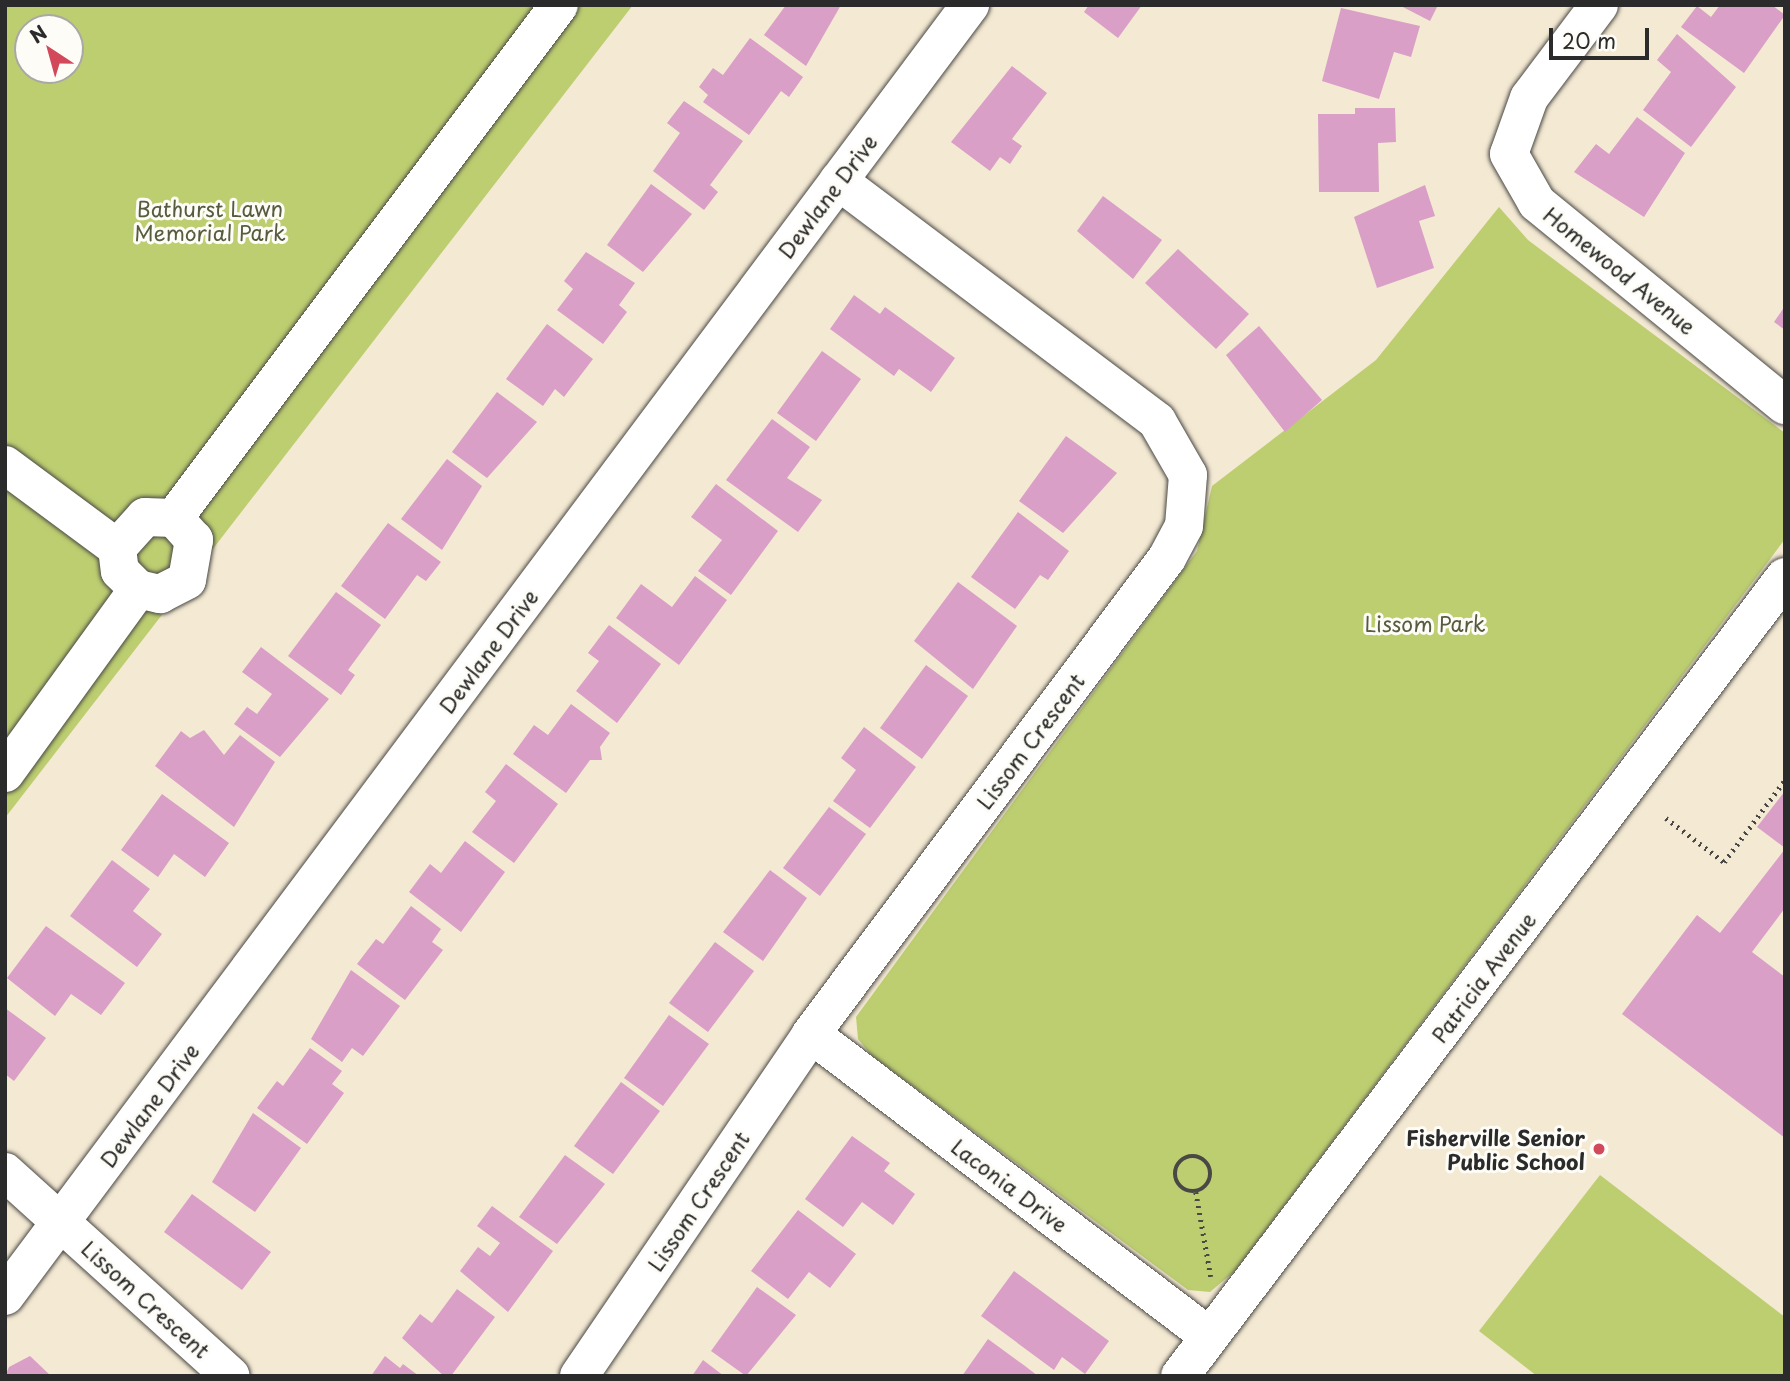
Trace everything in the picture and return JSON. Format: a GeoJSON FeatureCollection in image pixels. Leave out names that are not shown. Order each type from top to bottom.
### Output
{"type":"FeatureCollection","features":[{"type":"Feature","properties":{"kind":"street"},"geometry":{"type":"LineString","coordinates":[[174,518],[559,5]]}},
{"type":"Feature","properties":{"kind":"street","name":"Dewlane Drive"},"geometry":{"type":"LineString","coordinates":[[5,1296],[970,5]]}},
{"type":"Feature","properties":{"kind":"street","name":"Homewood Avenue"},"geometry":{"type":"LineString","coordinates":[[1599,5],[1529,98],[1509,154],[1537,204],[1785,405]]}},
{"type":"Feature","properties":{"kind":"street","name":"Lissom Crescent"},"geometry":{"type":"LineString","coordinates":[[579,1376],[811,1034],[1167,558],[1190,499],[1181,455],[1157,421],[838,181]]}},
{"type":"Feature","properties":{"kind":"street"},"geometry":{"type":"LineString","coordinates":[[5,465],[117,548],[120,570],[138,589],[160,594],[187,580],[194,540],[174,518],[145,516],[117,548]]}},
{"type":"Feature","properties":{"kind":"street","name":"Patricia Avenue"},"geometry":{"type":"LineString","coordinates":[[1180,1376],[1785,577]]}},
{"type":"Feature","properties":{"kind":"street"},"geometry":{"type":"LineString","coordinates":[[5,773],[138,589]]}},
{"type":"Feature","properties":{"kind":"street","name":"Laconia Drive"},"geometry":{"type":"LineString","coordinates":[[811,1034],[1209,1336]]}},
{"type":"Feature","properties":{"kind":"street","name":"Lissom Crescent"},"geometry":{"type":"LineString","coordinates":[[5,1172],[231,1376]]}},
{"type":"Feature","properties":{"kind":"path"},"geometry":{"type":"LineString","coordinates":[[1666,818],[1724,862],[1785,780]]}},
{"type":"Feature","properties":{"kind":"path"},"geometry":{"type":"LineString","coordinates":[[1190,1157],[1202,1158],[1210,1169],[1209,1182],[1196,1192],[1180,1186],[1175,1174],[1190,1157]]}},
{"type":"Feature","properties":{"kind":"path"},"geometry":{"type":"LineString","coordinates":[[1196,1192],[1211,1279]]}},
{"type":"Feature","properties":{"kind":"green space","name":"Bathurst Lawn Memorial Park"},"geometry":{"type":"Polygon","coordinates":[[[5,5],[633,5],[5,818],[5,5]]]}},
{"type":"Feature","properties":{"kind":"green space","name":"Lissom Park"},"geometry":{"type":"Polygon","coordinates":[[[1499,207],[1528,240],[1785,433],[1785,539],[1235,1271],[1210,1292],[1188,1290],[871,1055],[858,1039],[856,1017],[1197,551],[1212,486],[1376,360],[1499,207]]]}},
{"type":"Feature","properties":{"kind":"green space"},"geometry":{"type":"Polygon","coordinates":[[[1600,1175],[1785,1317],[1785,1376],[1537,1376],[1479,1331],[1600,1175]]]}},
{"type":"Feature","properties":{"kind":"building"},"geometry":{"type":"Polygon","coordinates":[[[786,5],[841,5],[806,66],[764,35],[786,5]]]}},
{"type":"Feature","properties":{"kind":"building"},"geometry":{"type":"Polygon","coordinates":[[[1089,5],[1142,5],[1118,38],[1084,12],[1089,5]]]}},
{"type":"Feature","properties":{"kind":"building"},"geometry":{"type":"Polygon","coordinates":[[[1399,5],[1438,5],[1430,21],[1399,5]]]}},
{"type":"Feature","properties":{"kind":"building"},"geometry":{"type":"Polygon","coordinates":[[[1720,5],[1772,5],[1785,15],[1744,73],[1681,27],[1697,6],[1711,17],[1720,5]]]}},
{"type":"Feature","properties":{"kind":"building"},"geometry":{"type":"Polygon","coordinates":[[[1341,8],[1420,26],[1411,57],[1394,52],[1379,99],[1322,81],[1341,8]]]}},
{"type":"Feature","properties":{"kind":"building"},"geometry":{"type":"Polygon","coordinates":[[[1677,34],[1736,87],[1691,147],[1643,110],[1671,72],[1657,60],[1677,34]]]}},
{"type":"Feature","properties":{"kind":"building"},"geometry":{"type":"Polygon","coordinates":[[[750,38],[803,77],[789,97],[781,91],[749,135],[703,102],[708,95],[699,87],[713,68],[723,75],[750,38]]]}},
{"type":"Feature","properties":{"kind":"building"},"geometry":{"type":"Polygon","coordinates":[[[1012,66],[1047,93],[1012,139],[1022,146],[1010,164],[1000,157],[990,171],[951,142],[1012,66]]]}},
{"type":"Feature","properties":{"kind":"building"},"geometry":{"type":"Polygon","coordinates":[[[684,101],[743,141],[710,185],[718,192],[704,210],[653,171],[680,133],[667,123],[684,101]]]}},
{"type":"Feature","properties":{"kind":"building"},"geometry":{"type":"Polygon","coordinates":[[[1355,108],[1395,108],[1396,142],[1378,143],[1379,192],[1319,192],[1318,114],[1355,114],[1355,108]]]}},
{"type":"Feature","properties":{"kind":"building"},"geometry":{"type":"Polygon","coordinates":[[[1637,117],[1685,153],[1644,217],[1574,172],[1596,144],[1609,154],[1637,117]]]}},
{"type":"Feature","properties":{"kind":"building"},"geometry":{"type":"Polygon","coordinates":[[[651,184],[692,214],[643,272],[607,245],[651,184]]]}},
{"type":"Feature","properties":{"kind":"building"},"geometry":{"type":"Polygon","coordinates":[[[1425,185],[1435,216],[1419,221],[1434,268],[1377,288],[1354,217],[1425,185]]]}},
{"type":"Feature","properties":{"kind":"building"},"geometry":{"type":"Polygon","coordinates":[[[1103,196],[1162,240],[1133,279],[1077,231],[1103,196]]]}},
{"type":"Feature","properties":{"kind":"building"},"geometry":{"type":"Polygon","coordinates":[[[1178,249],[1249,314],[1216,349],[1145,283],[1178,249]]]}},
{"type":"Feature","properties":{"kind":"building"},"geometry":{"type":"Polygon","coordinates":[[[586,252],[635,283],[619,305],[627,312],[603,344],[557,310],[573,289],[564,281],[586,252]]]}},
{"type":"Feature","properties":{"kind":"building"},"geometry":{"type":"Polygon","coordinates":[[[854,295],[880,314],[885,307],[955,358],[931,392],[899,369],[894,376],[830,329],[854,295]]]}},
{"type":"Feature","properties":{"kind":"building"},"geometry":{"type":"Polygon","coordinates":[[[1785,306],[1785,330],[1774,322],[1785,306]]]}},
{"type":"Feature","properties":{"kind":"building"},"geometry":{"type":"Polygon","coordinates":[[[547,324],[593,359],[564,397],[555,389],[543,406],[506,379],[547,324]]]}},
{"type":"Feature","properties":{"kind":"building"},"geometry":{"type":"Polygon","coordinates":[[[1259,326],[1322,400],[1285,432],[1226,355],[1259,326]]]}},
{"type":"Feature","properties":{"kind":"building"},"geometry":{"type":"Polygon","coordinates":[[[822,351],[861,379],[816,441],[777,413],[822,351]]]}},
{"type":"Feature","properties":{"kind":"building"},"geometry":{"type":"Polygon","coordinates":[[[497,392],[537,422],[487,478],[452,452],[497,392]]]}},
{"type":"Feature","properties":{"kind":"building"},"geometry":{"type":"Polygon","coordinates":[[[772,419],[810,447],[787,478],[822,500],[798,532],[726,480],[772,419]]]}},
{"type":"Feature","properties":{"kind":"building"},"geometry":{"type":"Polygon","coordinates":[[[1066,436],[1117,473],[1063,533],[1019,501],[1066,436]]]}},
{"type":"Feature","properties":{"kind":"building"},"geometry":{"type":"Polygon","coordinates":[[[447,459],[482,486],[442,550],[401,519],[447,459]]]}},
{"type":"Feature","properties":{"kind":"building"},"geometry":{"type":"Polygon","coordinates":[[[716,484],[778,531],[731,595],[698,571],[722,540],[691,517],[716,484]]]}},
{"type":"Feature","properties":{"kind":"building"},"geometry":{"type":"Polygon","coordinates":[[[1018,512],[1069,551],[1048,580],[1040,575],[1015,609],[971,577],[1018,512]]]}},
{"type":"Feature","properties":{"kind":"building"},"geometry":{"type":"Polygon","coordinates":[[[388,523],[441,562],[426,581],[417,575],[385,619],[341,586],[388,523]]]}},
{"type":"Feature","properties":{"kind":"building"},"geometry":{"type":"Polygon","coordinates":[[[695,576],[727,600],[679,665],[616,618],[641,584],[672,607],[695,576]]]}},
{"type":"Feature","properties":{"kind":"building"},"geometry":{"type":"Polygon","coordinates":[[[958,582],[1017,626],[973,689],[914,641],[958,582]]]}},
{"type":"Feature","properties":{"kind":"building"},"geometry":{"type":"Polygon","coordinates":[[[336,592],[381,625],[348,670],[355,675],[341,695],[288,656],[336,592]]]}},
{"type":"Feature","properties":{"kind":"building"},"geometry":{"type":"Polygon","coordinates":[[[609,625],[661,664],[617,723],[576,691],[599,661],[588,653],[609,625]]]}},
{"type":"Feature","properties":{"kind":"building"},"geometry":{"type":"Polygon","coordinates":[[[261,647],[329,699],[280,757],[234,724],[247,707],[257,714],[272,694],[242,672],[261,647]]]}},
{"type":"Feature","properties":{"kind":"building"},"geometry":{"type":"Polygon","coordinates":[[[926,665],[968,696],[922,759],[880,728],[926,665]]]}},
{"type":"Feature","properties":{"kind":"building"},"geometry":{"type":"Polygon","coordinates":[[[571,704],[610,733],[600,747],[602,760],[590,760],[566,793],[513,754],[534,725],[548,735],[571,704]]]}},
{"type":"Feature","properties":{"kind":"building"},"geometry":{"type":"Polygon","coordinates":[[[864,727],[916,767],[870,828],[833,801],[856,770],[841,758],[864,727]]]}},
{"type":"Feature","properties":{"kind":"building"},"geometry":{"type":"Polygon","coordinates":[[[204,730],[224,755],[240,735],[275,762],[234,827],[155,766],[181,731],[190,738],[204,730]]]}},
{"type":"Feature","properties":{"kind":"building"},"geometry":{"type":"Polygon","coordinates":[[[506,764],[558,804],[514,863],[472,832],[496,801],[485,792],[506,764]]]}},
{"type":"Feature","properties":{"kind":"building"},"geometry":{"type":"Polygon","coordinates":[[[1785,791],[1785,848],[1757,827],[1785,791]]]}},
{"type":"Feature","properties":{"kind":"building"},"geometry":{"type":"Polygon","coordinates":[[[162,794],[229,843],[205,877],[174,854],[158,877],[121,850],[162,794]]]}},
{"type":"Feature","properties":{"kind":"building"},"geometry":{"type":"Polygon","coordinates":[[[829,807],[866,834],[820,896],[783,868],[829,807]]]}},
{"type":"Feature","properties":{"kind":"building"},"geometry":{"type":"Polygon","coordinates":[[[465,841],[505,872],[461,932],[409,892],[430,864],[441,873],[465,841]]]}},
{"type":"Feature","properties":{"kind":"building"},"geometry":{"type":"Polygon","coordinates":[[[1785,849],[1785,908],[1752,952],[1785,977],[1785,1138],[1622,1014],[1697,915],[1720,933],[1785,849]]]}},
{"type":"Feature","properties":{"kind":"building"},"geometry":{"type":"Polygon","coordinates":[[[112,860],[150,889],[133,911],[162,934],[137,967],[70,916],[112,860]]]}},
{"type":"Feature","properties":{"kind":"building"},"geometry":{"type":"Polygon","coordinates":[[[770,870],[807,898],[763,961],[723,932],[770,870]]]}},
{"type":"Feature","properties":{"kind":"building"},"geometry":{"type":"Polygon","coordinates":[[[411,906],[441,929],[432,942],[443,950],[405,1000],[357,964],[376,939],[383,944],[411,906]]]}},
{"type":"Feature","properties":{"kind":"building"},"geometry":{"type":"Polygon","coordinates":[[[46,926],[125,983],[101,1015],[71,994],[55,1016],[7,978],[46,926]]]}},
{"type":"Feature","properties":{"kind":"building"},"geometry":{"type":"Polygon","coordinates":[[[715,942],[754,971],[708,1032],[669,1003],[715,942]]]}},
{"type":"Feature","properties":{"kind":"building"},"geometry":{"type":"Polygon","coordinates":[[[351,970],[400,1006],[363,1056],[352,1048],[342,1062],[311,1039],[351,970]]]}},
{"type":"Feature","properties":{"kind":"building"},"geometry":{"type":"Polygon","coordinates":[[[5,1008],[46,1038],[14,1081],[5,1074],[5,1008]]]}},
{"type":"Feature","properties":{"kind":"building"},"geometry":{"type":"Polygon","coordinates":[[[669,1015],[709,1044],[663,1106],[624,1078],[669,1015]]]}},
{"type":"Feature","properties":{"kind":"building"},"geometry":{"type":"Polygon","coordinates":[[[310,1048],[342,1071],[332,1084],[344,1093],[307,1144],[257,1108],[277,1081],[283,1086],[310,1048]]]}},
{"type":"Feature","properties":{"kind":"building"},"geometry":{"type":"Polygon","coordinates":[[[621,1082],[660,1111],[613,1174],[574,1146],[621,1082]]]}},
{"type":"Feature","properties":{"kind":"building"},"geometry":{"type":"Polygon","coordinates":[[[253,1113],[301,1148],[255,1212],[212,1182],[253,1113]]]}},
{"type":"Feature","properties":{"kind":"building"},"geometry":{"type":"Polygon","coordinates":[[[852,1136],[890,1163],[884,1171],[915,1194],[893,1225],[862,1202],[843,1227],[805,1199],[852,1136]]]}},
{"type":"Feature","properties":{"kind":"building"},"geometry":{"type":"Polygon","coordinates":[[[565,1155],[605,1184],[557,1244],[519,1217],[565,1155]]]}},
{"type":"Feature","properties":{"kind":"building"},"geometry":{"type":"Polygon","coordinates":[[[192,1194],[271,1252],[242,1290],[164,1232],[192,1194]]]}},
{"type":"Feature","properties":{"kind":"building"},"geometry":{"type":"Polygon","coordinates":[[[492,1206],[553,1251],[508,1312],[460,1271],[478,1247],[490,1256],[500,1243],[477,1226],[492,1206]]]}},
{"type":"Feature","properties":{"kind":"building"},"geometry":{"type":"Polygon","coordinates":[[[798,1210],[856,1254],[830,1288],[809,1272],[788,1299],[751,1271],[798,1210]]]}},
{"type":"Feature","properties":{"kind":"building"},"geometry":{"type":"Polygon","coordinates":[[[1014,1271],[1109,1341],[1085,1374],[1062,1357],[1054,1370],[981,1316],[1014,1271]]]}},
{"type":"Feature","properties":{"kind":"building"},"geometry":{"type":"Polygon","coordinates":[[[757,1287],[796,1315],[746,1376],[711,1351],[757,1287]]]}},
{"type":"Feature","properties":{"kind":"building"},"geometry":{"type":"Polygon","coordinates":[[[457,1289],[495,1317],[451,1376],[444,1376],[402,1338],[420,1314],[432,1323],[457,1289]]]}},
{"type":"Feature","properties":{"kind":"building"},"geometry":{"type":"Polygon","coordinates":[[[988,1339],[1025,1366],[1038,1376],[962,1376],[988,1339]]]}},
{"type":"Feature","properties":{"kind":"building"},"geometry":{"type":"Polygon","coordinates":[[[30,1356],[51,1376],[5,1376],[9,1367],[30,1356]]]}},
{"type":"Feature","properties":{"kind":"building"},"geometry":{"type":"Polygon","coordinates":[[[385,1356],[400,1368],[403,1364],[419,1376],[371,1376],[385,1356]]]}},
{"type":"Feature","properties":{"kind":"building"},"geometry":{"type":"Polygon","coordinates":[[[703,1360],[724,1376],[692,1376],[703,1360]]]}},
{"type":"Feature","properties":{"kind":"place","name":"Fisherville Senior Public School"},"geometry":{"type":"Point","coordinates":[1599,1149]}}]}
